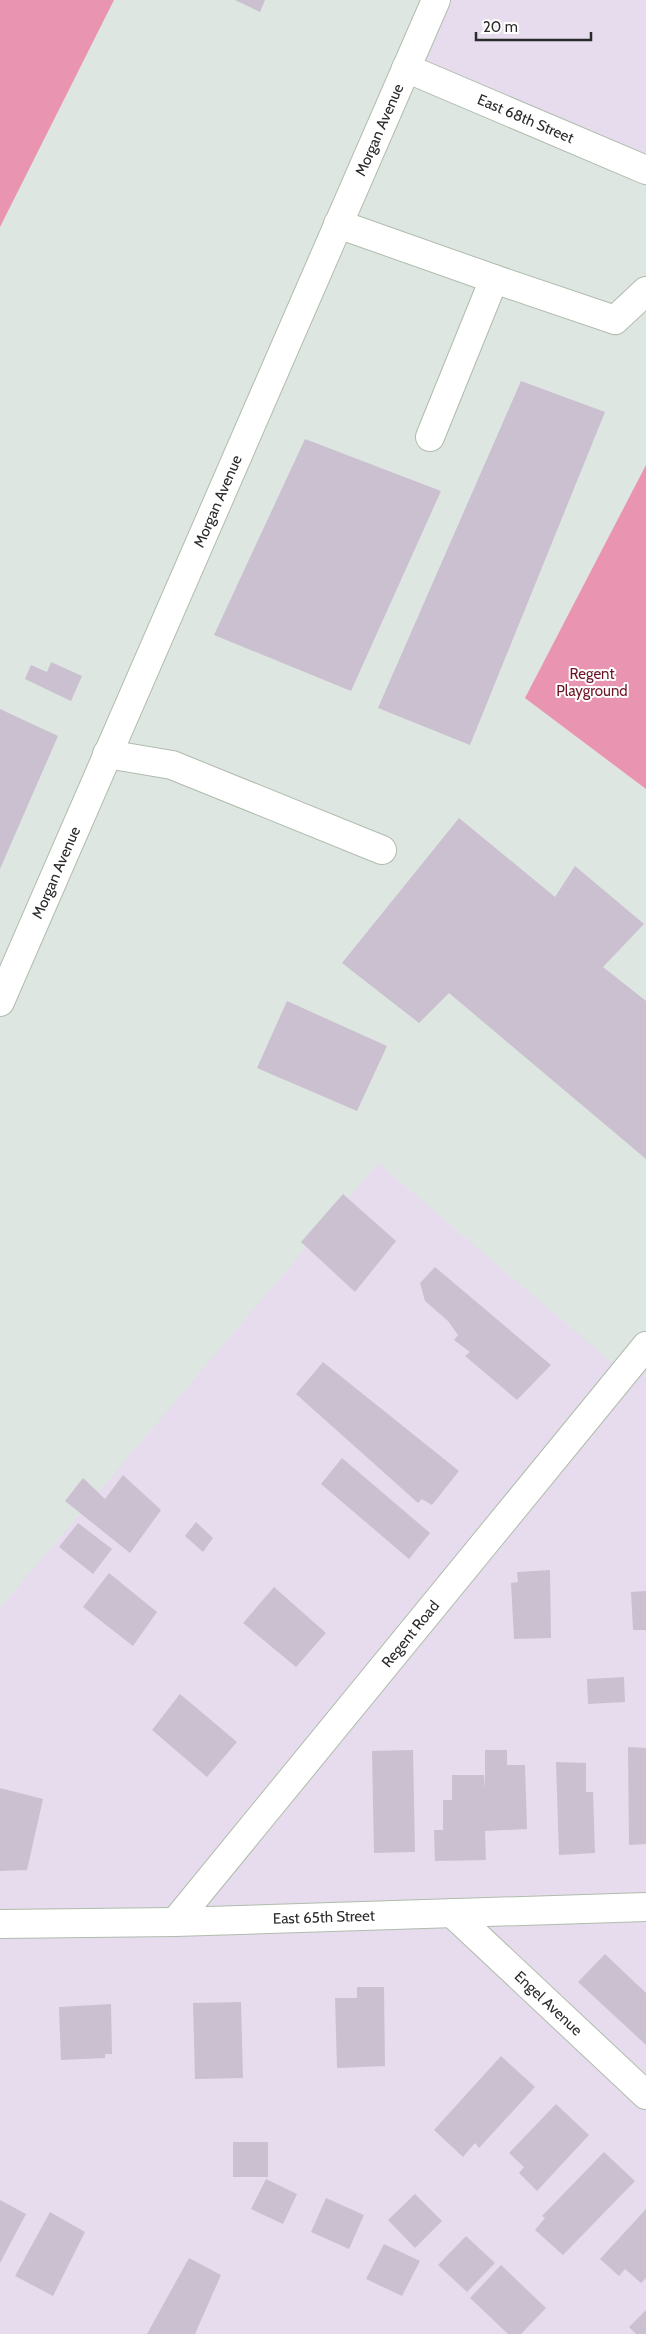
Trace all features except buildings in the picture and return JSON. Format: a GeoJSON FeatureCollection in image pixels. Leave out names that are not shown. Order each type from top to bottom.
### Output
{"type":"FeatureCollection","features":[{"type":"Feature","properties":{"kind":"street","name":"Morgan Avenue"},"geometry":{"type":"LineString","coordinates":[[0,1002],[436,0]]}},
{"type":"Feature","properties":{"kind":"street","name":"East 68th Street"},"geometry":{"type":"LineString","coordinates":[[406,68],[646,170]]}},
{"type":"Feature","properties":{"kind":"street"},"geometry":{"type":"LineString","coordinates":[[338,224],[615,320],[646,291]]}},
{"type":"Feature","properties":{"kind":"street"},"geometry":{"type":"LineString","coordinates":[[430,437],[494,279]]}},
{"type":"Feature","properties":{"kind":"street"},"geometry":{"type":"LineString","coordinates":[[107,754],[172,765],[382,850]]}},
{"type":"Feature","properties":{"kind":"street","name":"Regent Road"},"geometry":{"type":"LineString","coordinates":[[176,1922],[635,1373],[646,1346]]}},
{"type":"Feature","properties":{"kind":"street","name":"East 65th Street"},"geometry":{"type":"LineString","coordinates":[[0,1924],[176,1922],[646,1907]]}},
{"type":"Feature","properties":{"kind":"street","name":"Engel Avenue"},"geometry":{"type":"LineString","coordinates":[[452,1913],[646,2095]]}},
{"type":"Feature","properties":{"kind":"shaded area"},"geometry":{"type":"Polygon","coordinates":[[[0,0],[436,0],[406,68],[646,170],[646,465],[525,698],[646,789],[646,1346],[624,1373],[378,1163],[0,1608],[0,0]]]}},
{"type":"Feature","properties":{"kind":"green space"},"geometry":{"type":"Polygon","coordinates":[[[0,0],[114,0],[0,227],[0,0]]]}},
{"type":"Feature","properties":{"kind":"green space","name":"Regent Playground"},"geometry":{"type":"Polygon","coordinates":[[[646,465],[646,789],[525,698],[646,465]]]}}]}
